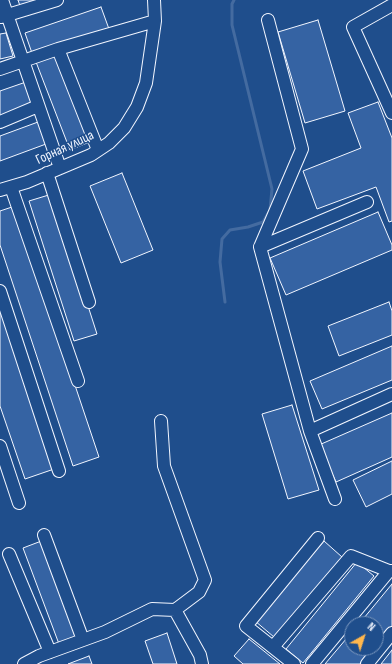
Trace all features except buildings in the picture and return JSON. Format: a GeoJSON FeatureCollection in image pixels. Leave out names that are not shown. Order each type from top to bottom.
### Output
{"type":"FeatureCollection","features":[{"type":"Feature","properties":{"kind":"street"},"geometry":{"type":"LineString","coordinates":[[2,0],[4,16],[22,61],[60,168]]}},
{"type":"Feature","properties":{"kind":"street"},"geometry":{"type":"LineString","coordinates":[[4,16],[57,0]]}},
{"type":"Feature","properties":{"kind":"street","name":"Горная улица"},"geometry":{"type":"LineString","coordinates":[[6,189],[60,168],[98,150],[109,143],[124,128],[137,107],[146,83],[155,21],[154,0]]}},
{"type":"Feature","properties":{"kind":"street"},"geometry":{"type":"LineString","coordinates":[[392,5],[353,28],[392,113]]}},
{"type":"Feature","properties":{"kind":"street"},"geometry":{"type":"LineString","coordinates":[[268,20],[302,148],[260,247],[310,431],[335,499]]}},
{"type":"Feature","properties":{"kind":"street"},"geometry":{"type":"LineString","coordinates":[[0,69],[58,49],[155,21]]}},
{"type":"Feature","properties":{"kind":"street"},"geometry":{"type":"LineString","coordinates":[[58,49],[98,150]]}},
{"type":"Feature","properties":{"kind":"street"},"geometry":{"type":"LineString","coordinates":[[0,122],[38,106]]}},
{"type":"Feature","properties":{"kind":"street"},"geometry":{"type":"LineString","coordinates":[[47,173],[89,302]]}},
{"type":"Feature","properties":{"kind":"street"},"geometry":{"type":"LineString","coordinates":[[6,189],[78,381]]}},
{"type":"Feature","properties":{"kind":"street"},"geometry":{"type":"LineString","coordinates":[[260,247],[367,202]]}},
{"type":"Feature","properties":{"kind":"street"},"geometry":{"type":"LineString","coordinates":[[0,291],[59,471]]}},
{"type":"Feature","properties":{"kind":"street"},"geometry":{"type":"LineString","coordinates":[[310,431],[392,394]]}},
{"type":"Feature","properties":{"kind":"street"},"geometry":{"type":"LineString","coordinates":[[26,663],[50,652],[106,632],[152,609],[175,610],[199,592],[205,580],[164,466],[161,421]]}},
{"type":"Feature","properties":{"kind":"street"},"geometry":{"type":"LineString","coordinates":[[0,446],[19,503]]}},
{"type":"Feature","properties":{"kind":"street"},"geometry":{"type":"LineString","coordinates":[[44,535],[83,640]]}},
{"type":"Feature","properties":{"kind":"street"},"geometry":{"type":"LineString","coordinates":[[294,664],[246,626],[318,538]]}},
{"type":"Feature","properties":{"kind":"street"},"geometry":{"type":"LineString","coordinates":[[8,554],[50,652]]}},
{"type":"Feature","properties":{"kind":"street"},"geometry":{"type":"LineString","coordinates":[[273,648],[351,556],[390,571],[312,664]]}},
{"type":"Feature","properties":{"kind":"street"},"geometry":{"type":"LineString","coordinates":[[175,610],[200,655],[202,664]]}},
{"type":"Feature","properties":{"kind":"street"},"geometry":{"type":"LineString","coordinates":[[367,664],[392,633]]}},
{"type":"Feature","properties":{"kind":"waterway"},"geometry":{"type":"LineString","coordinates":[[225,302],[220,262],[222,239],[230,230],[248,227],[263,222],[270,210],[272,189],[232,25],[232,4],[234,0]]}}]}
